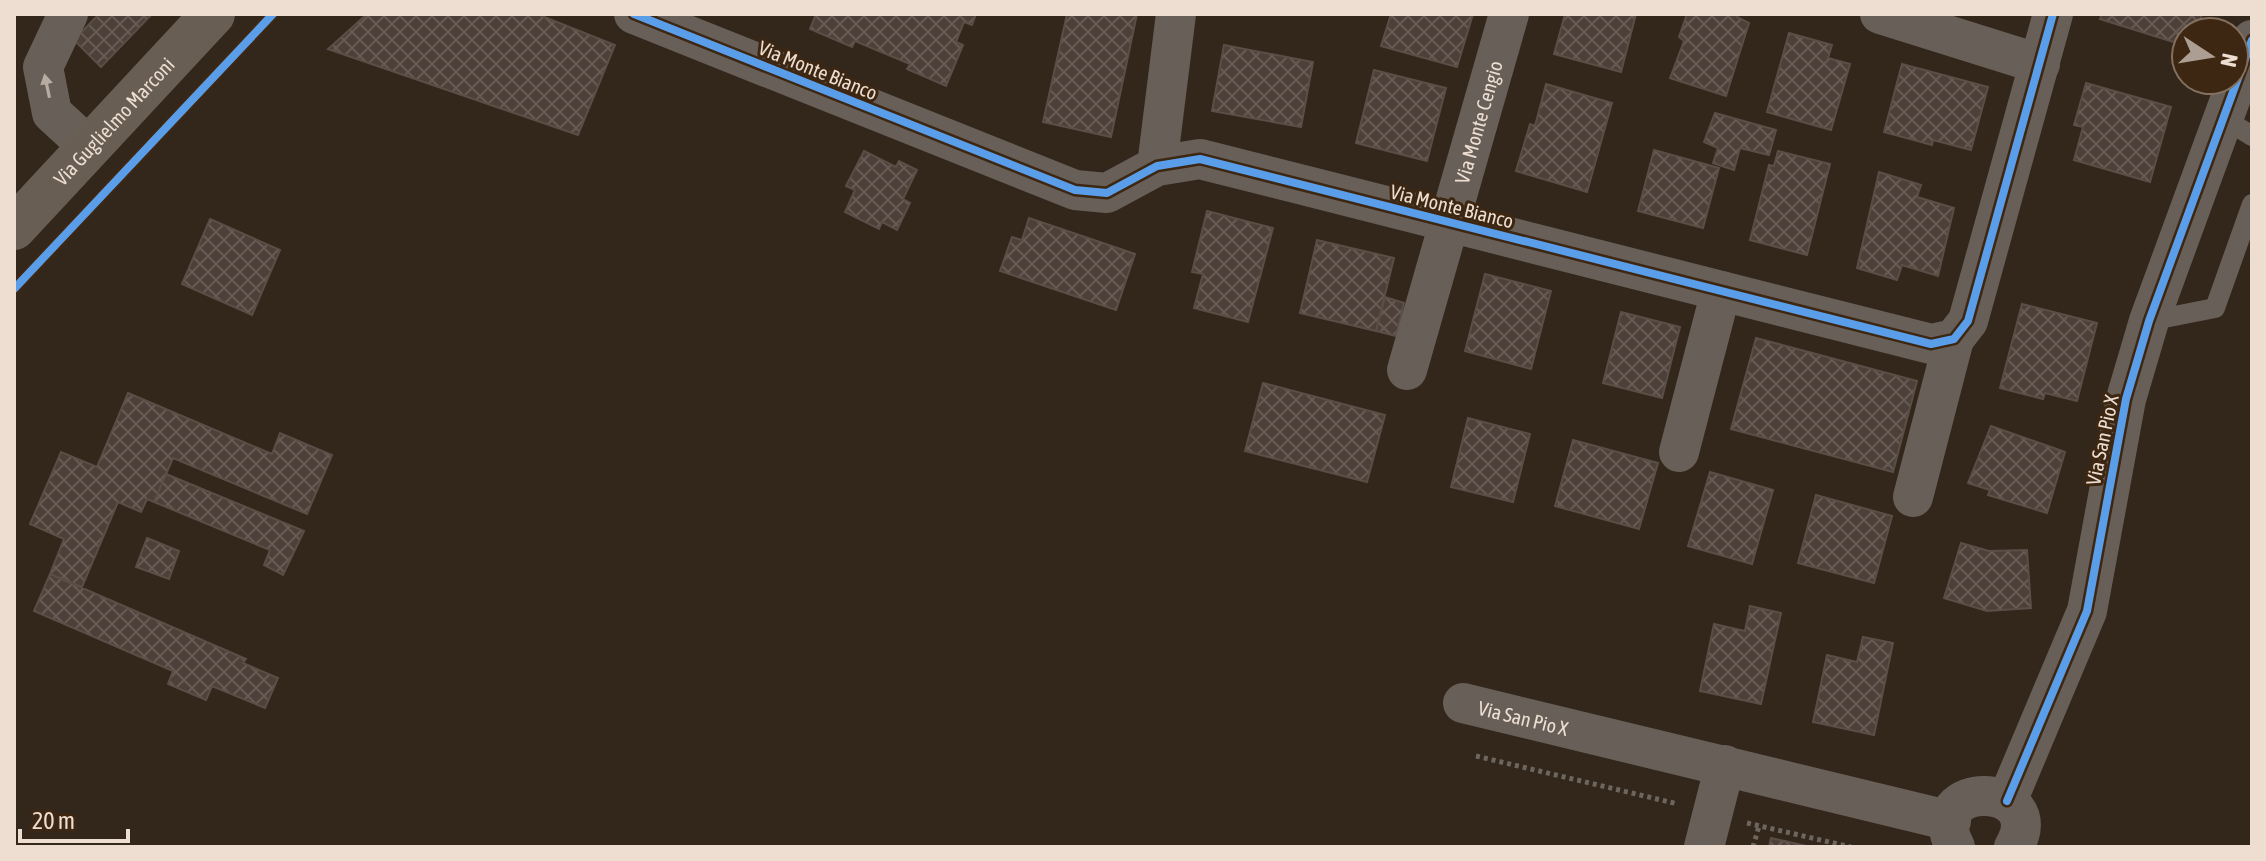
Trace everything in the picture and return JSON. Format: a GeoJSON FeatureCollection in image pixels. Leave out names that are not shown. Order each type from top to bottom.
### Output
{"type":"FeatureCollection","features":[{"type":"Feature","properties":{"kind":"main road","name":"Via Guglielmo Marconi"},"geometry":{"type":"LineString","coordinates":[[14,228],[213,14]]}},
{"type":"Feature","properties":{"kind":"street"},"geometry":{"type":"LineString","coordinates":[[68,14],[43,67],[52,113],[89,147]]}},
{"type":"Feature","properties":{"kind":"street","name":"Via Monte Bianco"},"geometry":{"type":"LineString","coordinates":[[634,14],[1075,190],[1107,193],[1157,166],[1200,159],[1931,344],[1954,339]]}},
{"type":"Feature","properties":{"kind":"street"},"geometry":{"type":"LineString","coordinates":[[1157,166],[1176,14]]}},
{"type":"Feature","properties":{"kind":"street","name":"Via Monte Cengio"},"geometry":{"type":"LineString","coordinates":[[1407,370],[1509,14]]}},
{"type":"Feature","properties":{"kind":"street"},"geometry":{"type":"LineString","coordinates":[[1880,14],[2040,64]]}},
{"type":"Feature","properties":{"kind":"street"},"geometry":{"type":"LineString","coordinates":[[1913,497],[1954,339],[1968,321],[2053,14]]}},
{"type":"Feature","properties":{"kind":"street","name":"Via San Pio X"},"geometry":{"type":"LineString","coordinates":[[1463,703],[1725,765],[1953,834],[1955,810],[1973,795],[1985,793],[2007,801],[2087,611],[2126,399],[2149,321],[2238,127],[2252,40]]}},
{"type":"Feature","properties":{"kind":"street"},"geometry":{"type":"LineString","coordinates":[[1679,452],[1721,291]]}},
{"type":"Feature","properties":{"kind":"street"},"geometry":{"type":"LineString","coordinates":[[1704,847],[1725,765]]}},
{"type":"Feature","properties":{"kind":"street"},"geometry":{"type":"LineString","coordinates":[[2007,801],[2019,820],[2014,847]]}},
{"type":"Feature","properties":{"kind":"lane"},"geometry":{"type":"LineString","coordinates":[[2149,321],[2215,308],[2252,204]]}},
{"type":"Feature","properties":{"kind":"path"},"geometry":{"type":"LineString","coordinates":[[1476,756],[1688,807]]}},
{"type":"Feature","properties":{"kind":"path"},"geometry":{"type":"LineString","coordinates":[[1745,822],[1851,847]]}},
{"type":"Feature","properties":{"kind":"path"},"geometry":{"type":"LineString","coordinates":[[1753,847],[1759,826]]}},
{"type":"Feature","properties":{"kind":"building"},"geometry":{"type":"Polygon","coordinates":[[[99,14],[152,14],[101,67],[74,40],[99,14]]]}},
{"type":"Feature","properties":{"kind":"building"},"geometry":{"type":"Polygon","coordinates":[[[367,14],[537,14],[615,45],[578,135],[328,49],[367,14]]]}},
{"type":"Feature","properties":{"kind":"building"},"geometry":{"type":"Polygon","coordinates":[[[816,14],[976,14],[972,25],[964,22],[956,42],[963,45],[946,86],[907,69],[910,64],[855,41],[852,47],[810,29],[816,14]]]}},
{"type":"Feature","properties":{"kind":"building"},"geometry":{"type":"Polygon","coordinates":[[[1067,14],[1137,14],[1111,137],[1043,122],[1067,14]]]}},
{"type":"Feature","properties":{"kind":"building"},"geometry":{"type":"Polygon","coordinates":[[[1391,14],[1473,14],[1457,67],[1381,46],[1391,14]]]}},
{"type":"Feature","properties":{"kind":"building"},"geometry":{"type":"Polygon","coordinates":[[[1565,14],[1636,14],[1621,72],[1554,54],[1565,14]]]}},
{"type":"Feature","properties":{"kind":"building"},"geometry":{"type":"Polygon","coordinates":[[[1687,14],[1738,14],[1737,17],[1749,23],[1726,96],[1670,78],[1684,41],[1679,37],[1687,14]]]}},
{"type":"Feature","properties":{"kind":"building"},"geometry":{"type":"Polygon","coordinates":[[[2102,14],[2202,14],[2170,16],[2170,41],[2100,19],[2102,14]]]}},
{"type":"Feature","properties":{"kind":"building"},"geometry":{"type":"Polygon","coordinates":[[[1789,33],[1832,45],[1828,58],[1850,64],[1831,130],[1767,112],[1789,33]]]}},
{"type":"Feature","properties":{"kind":"building"},"geometry":{"type":"Polygon","coordinates":[[[1224,45],[1313,62],[1301,127],[1212,111],[1224,45]]]}},
{"type":"Feature","properties":{"kind":"building"},"geometry":{"type":"Polygon","coordinates":[[[1902,64],[1988,87],[1971,150],[1933,140],[1932,145],[1884,132],[1902,64]]]}},
{"type":"Feature","properties":{"kind":"building"},"geometry":{"type":"Polygon","coordinates":[[[1374,70],[1446,88],[1427,161],[1356,143],[1374,70]]]}},
{"type":"Feature","properties":{"kind":"building"},"geometry":{"type":"Polygon","coordinates":[[[2086,83],[2171,107],[2150,182],[2074,160],[2083,127],[2074,125],[2086,83]]]}},
{"type":"Feature","properties":{"kind":"building"},"geometry":{"type":"Polygon","coordinates":[[[1546,84],[1612,103],[1587,192],[1516,171],[1530,124],[1535,126],[1546,84]]]}},
{"type":"Feature","properties":{"kind":"building"},"geometry":{"type":"Polygon","coordinates":[[[1715,113],[1776,130],[1769,155],[1740,148],[1734,170],[1713,163],[1718,148],[1704,142],[1715,113]]]}},
{"type":"Feature","properties":{"kind":"building"},"geometry":{"type":"Polygon","coordinates":[[[1654,150],[1719,168],[1703,228],[1638,211],[1654,150]]]}},
{"type":"Feature","properties":{"kind":"building"},"geometry":{"type":"Polygon","coordinates":[[[864,151],[896,167],[899,161],[917,170],[903,199],[910,203],[897,230],[882,222],[879,229],[845,212],[855,190],[846,186],[864,151]]]}},
{"type":"Feature","properties":{"kind":"building"},"geometry":{"type":"Polygon","coordinates":[[[1778,151],[1830,164],[1807,255],[1750,240],[1769,165],[1774,166],[1778,151]]]}},
{"type":"Feature","properties":{"kind":"building"},"geometry":{"type":"Polygon","coordinates":[[[1879,172],[1921,185],[1917,197],[1954,208],[1938,276],[1902,265],[1897,280],[1857,268],[1879,172]]]}},
{"type":"Feature","properties":{"kind":"building"},"geometry":{"type":"Polygon","coordinates":[[[1207,211],[1273,228],[1248,322],[1194,308],[1203,274],[1192,272],[1207,211]]]}},
{"type":"Feature","properties":{"kind":"building"},"geometry":{"type":"Polygon","coordinates":[[[1029,218],[1135,254],[1116,310],[1000,271],[1012,237],[1022,240],[1029,218]]]}},
{"type":"Feature","properties":{"kind":"building"},"geometry":{"type":"Polygon","coordinates":[[[210,219],[280,250],[252,315],[182,284],[210,219]]]}},
{"type":"Feature","properties":{"kind":"building"},"geometry":{"type":"Polygon","coordinates":[[[1317,240],[1394,258],[1376,331],[1300,313],[1317,240]]]}},
{"type":"Feature","properties":{"kind":"building"},"geometry":{"type":"Polygon","coordinates":[[[1485,274],[1551,291],[1531,369],[1465,351],[1485,274]]]}},
{"type":"Feature","properties":{"kind":"building"},"geometry":{"type":"Polygon","coordinates":[[[1385,297],[1404,303],[1396,336],[1376,331],[1385,297]]]}},
{"type":"Feature","properties":{"kind":"building"},"geometry":{"type":"Polygon","coordinates":[[[2022,304],[2097,323],[2077,401],[2045,393],[2043,399],[2000,388],[2022,304]]]}},
{"type":"Feature","properties":{"kind":"building"},"geometry":{"type":"Polygon","coordinates":[[[1621,312],[1680,327],[1662,398],[1603,383],[1621,312]]]}},
{"type":"Feature","properties":{"kind":"building"},"geometry":{"type":"Polygon","coordinates":[[[1756,338],[1917,381],[1893,472],[1731,429],[1756,338]]]}},
{"type":"Feature","properties":{"kind":"building"},"geometry":{"type":"Polygon","coordinates":[[[1263,383],[1385,415],[1367,482],[1245,451],[1263,383]]]}},
{"type":"Feature","properties":{"kind":"building"},"geometry":{"type":"Polygon","coordinates":[[[128,393],[272,454],[280,433],[332,455],[307,514],[173,458],[154,502],[147,499],[141,512],[118,502],[82,587],[50,574],[64,539],[30,524],[61,452],[97,467],[128,393]]]}},
{"type":"Feature","properties":{"kind":"building"},"geometry":{"type":"Polygon","coordinates":[[[1468,418],[1530,434],[1513,502],[1451,487],[1468,418]]]}},
{"type":"Feature","properties":{"kind":"building"},"geometry":{"type":"Polygon","coordinates":[[[1991,426],[2065,452],[2047,513],[1988,495],[1990,490],[1968,483],[1991,426]]]}},
{"type":"Feature","properties":{"kind":"building"},"geometry":{"type":"Polygon","coordinates":[[[1573,440],[1658,463],[1639,529],[1555,506],[1573,440]]]}},
{"type":"Feature","properties":{"kind":"building"},"geometry":{"type":"Polygon","coordinates":[[[1710,472],[1773,490],[1752,564],[1688,546],[1710,472]]]}},
{"type":"Feature","properties":{"kind":"building"},"geometry":{"type":"Polygon","coordinates":[[[166,474],[304,531],[283,575],[264,565],[270,550],[154,502],[166,474]]]}},
{"type":"Feature","properties":{"kind":"building"},"geometry":{"type":"Polygon","coordinates":[[[1816,495],[1892,516],[1874,583],[1798,563],[1816,495]]]}},
{"type":"Feature","properties":{"kind":"building"},"geometry":{"type":"Polygon","coordinates":[[[147,538],[179,551],[169,579],[136,567],[147,538]]]}},
{"type":"Feature","properties":{"kind":"building"},"geometry":{"type":"Polygon","coordinates":[[[1961,543],[1989,551],[2027,550],[2031,608],[1987,611],[1944,598],[1961,543]]]}},
{"type":"Feature","properties":{"kind":"building"},"geometry":{"type":"Polygon","coordinates":[[[50,574],[246,659],[243,663],[278,678],[265,708],[212,686],[206,700],[168,684],[173,671],[34,611],[50,574]]]}},
{"type":"Feature","properties":{"kind":"building"},"geometry":{"type":"Polygon","coordinates":[[[1750,606],[1781,613],[1761,704],[1700,691],[1714,624],[1745,631],[1750,606]]]}},
{"type":"Feature","properties":{"kind":"building"},"geometry":{"type":"Polygon","coordinates":[[[1863,637],[1893,643],[1874,735],[1813,722],[1827,655],[1857,662],[1863,637]]]}},
{"type":"Feature","properties":{"kind":"building"},"geometry":{"type":"Polygon","coordinates":[[[1771,838],[1811,847],[1769,847],[1771,838]]]}},
{"type":"Feature","properties":{"kind":"cycle path"},"geometry":{"type":"LineString","coordinates":[[14,289],[273,14]]}},
{"type":"Feature","properties":{"kind":"cycle path"},"geometry":{"type":"LineString","coordinates":[[634,14],[1075,190],[1107,193],[1157,166],[1200,159],[1931,344],[1954,339],[1968,321],[2053,14]]}},
{"type":"Feature","properties":{"kind":"cycle path"},"geometry":{"type":"LineString","coordinates":[[2007,801],[2087,611],[2126,399],[2149,321],[2252,40]]}}]}
